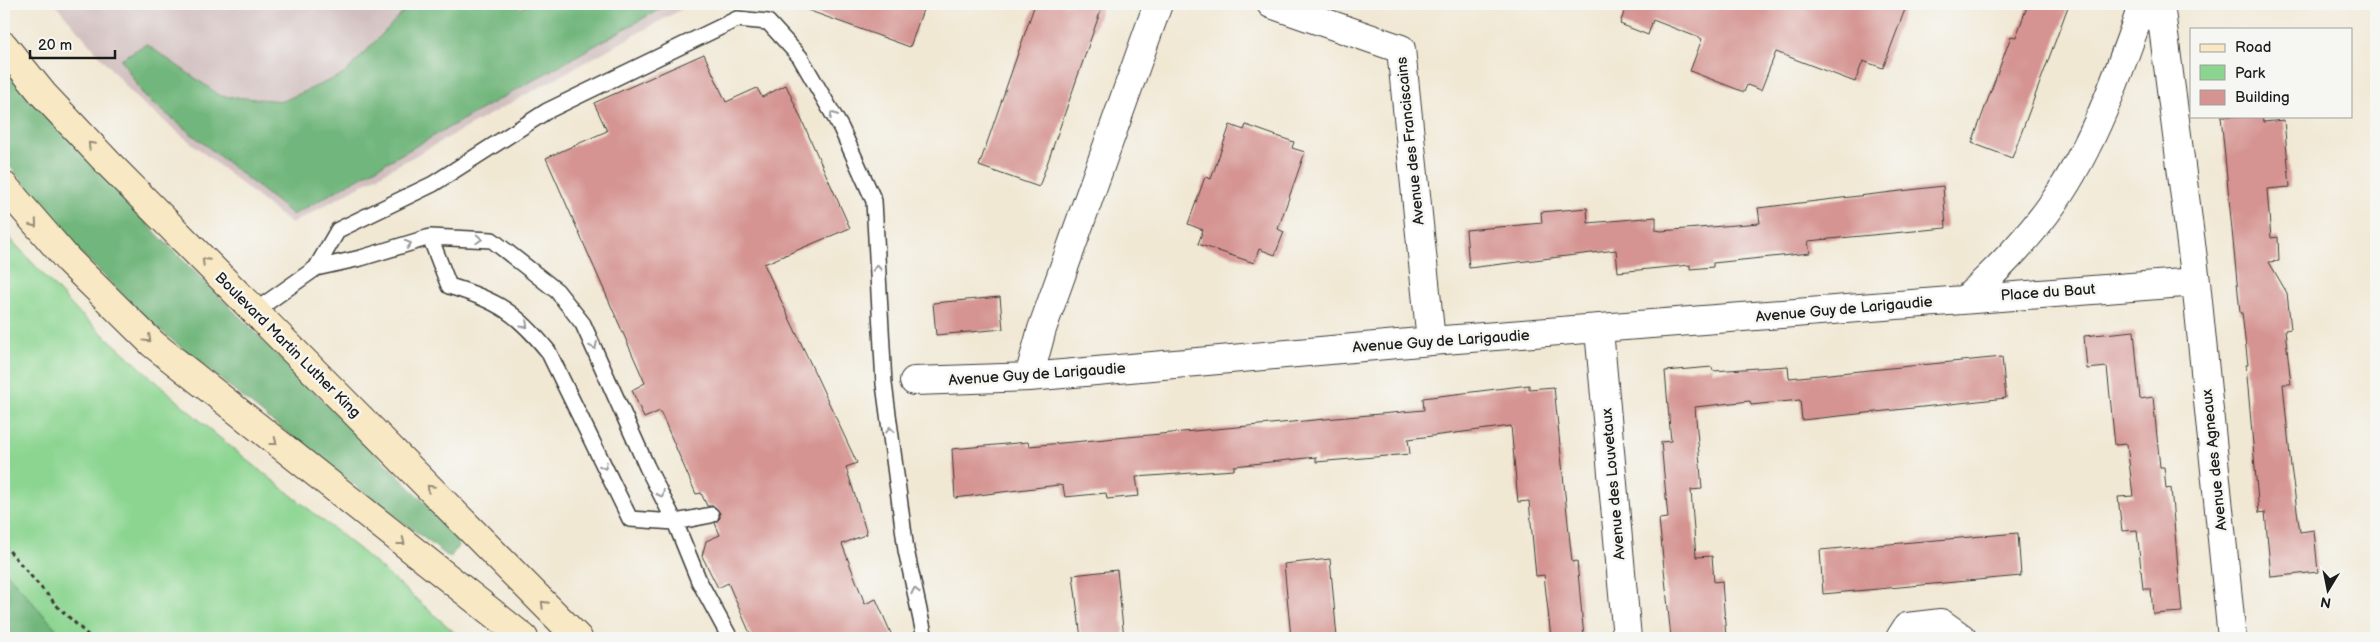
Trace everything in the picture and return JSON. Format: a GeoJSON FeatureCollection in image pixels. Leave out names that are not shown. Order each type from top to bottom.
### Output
{"type":"FeatureCollection","features":[{"type":"Feature","properties":{"kind":"main road","name":"Boulevard Martin Luther King"},"geometry":{"type":"LineString","coordinates":[[4,46],[43,94],[74,127],[578,638]]}},
{"type":"Feature","properties":{"kind":"main road"},"geometry":{"type":"LineString","coordinates":[[4,186],[68,260],[153,344],[524,638]]}},
{"type":"Feature","properties":{"kind":"street"},"geometry":{"type":"LineString","coordinates":[[1029,377],[1042,329],[1158,4]]}},
{"type":"Feature","properties":{"kind":"street","name":"Avenue des Franciscains"},"geometry":{"type":"LineString","coordinates":[[1270,4],[1401,49],[1431,341]]}},
{"type":"Feature","properties":{"kind":"street","name":"Place du Baut"},"geometry":{"type":"LineString","coordinates":[[1967,298],[2009,259],[2055,202],[2085,148],[2122,64],[2143,4]]}},
{"type":"Feature","properties":{"kind":"street"},"geometry":{"type":"LineString","coordinates":[[2160,4],[2196,282]]}},
{"type":"Feature","properties":{"kind":"street","name":"Place du Baut"},"geometry":{"type":"LineString","coordinates":[[1967,298],[2196,282]]}},
{"type":"Feature","properties":{"kind":"street","name":"Avenue des Agneaux"},"geometry":{"type":"LineString","coordinates":[[2196,282],[2232,638]]}},
{"type":"Feature","properties":{"kind":"street","name":"Avenue Guy de Larigaudie"},"geometry":{"type":"LineString","coordinates":[[914,381],[1029,377],[1431,341],[1599,330],[1967,298]]}},
{"type":"Feature","properties":{"kind":"street","name":"Avenue des Louvetaux"},"geometry":{"type":"LineString","coordinates":[[1599,330],[1627,638]]}},
{"type":"Feature","properties":{"kind":"street"},"geometry":{"type":"LineString","coordinates":[[1900,638],[1907,627],[1941,624],[1962,638]]}},
{"type":"Feature","properties":{"kind":"lane"},"geometry":{"type":"LineString","coordinates":[[316,268],[338,230],[433,184],[547,111],[736,19],[768,22],[800,57],[841,128],[874,201],[884,384],[906,550],[925,638]]}},
{"type":"Feature","properties":{"kind":"lane"},"geometry":{"type":"LineString","coordinates":[[255,311],[316,268],[361,258],[430,237],[492,240],[557,291],[583,324],[647,467],[675,522],[700,581],[730,638]]}},
{"type":"Feature","properties":{"kind":"lane"},"geometry":{"type":"LineString","coordinates":[[430,237],[449,286],[475,294],[507,309],[528,327],[548,351],[630,519],[675,522],[711,515]]}},
{"type":"Feature","properties":{"kind":"lane"},"geometry":{"type":"LineString","coordinates":[[884,384],[914,381]]}},
{"type":"Feature","properties":{"kind":"path"},"geometry":{"type":"LineString","coordinates":[[4,545],[59,608],[91,638]]}},
{"type":"Feature","properties":{"kind":"shaded area"},"geometry":{"type":"Polygon","coordinates":[[[55,4],[691,4],[291,224],[137,99],[55,4]]]}},
{"type":"Feature","properties":{"kind":"green space"},"geometry":{"type":"Polygon","coordinates":[[[411,4],[516,4],[521,9],[527,4],[669,4],[293,215],[144,96],[121,59],[146,44],[221,96],[283,101],[344,74],[411,4]]]}},
{"type":"Feature","properties":{"kind":"green space"},"geometry":{"type":"Polygon","coordinates":[[[4,66],[158,235],[462,540],[450,558],[273,422],[149,321],[78,250],[4,159],[4,66]]]}},
{"type":"Feature","properties":{"kind":"green space"},"geometry":{"type":"Polygon","coordinates":[[[4,232],[77,311],[215,434],[361,551],[461,638],[64,638],[4,570],[4,232]]]}},
{"type":"Feature","properties":{"kind":"green space"},"geometry":{"type":"Polygon","coordinates":[[[4,570],[64,638],[4,638],[4,570]]]}},
{"type":"Feature","properties":{"kind":"building"},"geometry":{"type":"Polygon","coordinates":[[[799,4],[925,4],[910,47],[799,7],[799,4]]]}},
{"type":"Feature","properties":{"kind":"building"},"geometry":{"type":"Polygon","coordinates":[[[1035,4],[1103,4],[1039,187],[979,166],[1035,4]]]}},
{"type":"Feature","properties":{"kind":"building"},"geometry":{"type":"Polygon","coordinates":[[[1616,4],[1907,4],[1883,68],[1863,61],[1855,82],[1776,52],[1761,90],[1747,85],[1744,92],[1690,71],[1702,39],[1653,20],[1648,35],[1620,24],[1625,9],[1615,6],[1616,4]]]}},
{"type":"Feature","properties":{"kind":"building"},"geometry":{"type":"Polygon","coordinates":[[[2028,4],[2069,4],[2012,158],[1972,143],[2011,36],[2016,37],[2028,4]]]}},
{"type":"Feature","properties":{"kind":"building"},"geometry":{"type":"Polygon","coordinates":[[[704,54],[726,102],[757,88],[762,97],[786,85],[850,228],[764,264],[857,463],[846,467],[867,534],[842,544],[865,604],[876,599],[893,638],[752,638],[728,583],[718,588],[702,556],[706,541],[720,535],[715,523],[720,518],[720,513],[714,506],[707,506],[701,493],[696,494],[660,411],[644,418],[632,390],[645,383],[546,158],[607,131],[594,103],[704,54]]]}},
{"type":"Feature","properties":{"kind":"building"},"geometry":{"type":"Polygon","coordinates":[[[2221,118],[2262,118],[2263,122],[2284,120],[2290,187],[2267,189],[2271,238],[2278,237],[2279,261],[2269,262],[2287,293],[2291,329],[2285,330],[2291,384],[2283,384],[2291,467],[2300,532],[2314,530],[2318,572],[2271,577],[2265,512],[2259,513],[2246,365],[2248,365],[2242,313],[2240,313],[2221,118]]]}},
{"type":"Feature","properties":{"kind":"building"},"geometry":{"type":"Polygon","coordinates":[[[1230,125],[1244,130],[1246,125],[1294,142],[1292,148],[1305,152],[1278,229],[1284,232],[1275,255],[1259,249],[1254,263],[1198,244],[1203,230],[1188,224],[1205,177],[1211,179],[1230,125]]]}},
{"type":"Feature","properties":{"kind":"building"},"geometry":{"type":"Polygon","coordinates":[[[1943,186],[1946,228],[1808,241],[1810,253],[1713,263],[1713,267],[1690,269],[1690,265],[1618,272],[1616,250],[1469,268],[1466,230],[1542,223],[1541,212],[1587,208],[1588,223],[1656,217],[1656,230],[1661,231],[1760,223],[1758,208],[1943,186]]]}},
{"type":"Feature","properties":{"kind":"building"},"geometry":{"type":"Polygon","coordinates":[[[1000,297],[1003,329],[936,335],[933,303],[1000,297]]]}},
{"type":"Feature","properties":{"kind":"building"},"geometry":{"type":"Polygon","coordinates":[[[2134,331],[2140,399],[2153,397],[2160,467],[2164,467],[2166,489],[2171,488],[2182,612],[2153,614],[2151,589],[2143,589],[2137,530],[2122,531],[2118,497],[2133,496],[2127,444],[2115,445],[2107,367],[2087,369],[2084,336],[2134,331]]]}},
{"type":"Feature","properties":{"kind":"building"},"geometry":{"type":"Polygon","coordinates":[[[2002,357],[2006,398],[1802,420],[1800,400],[1751,405],[1750,401],[1695,407],[1702,489],[1691,490],[1696,557],[1712,556],[1714,582],[1722,581],[1726,638],[1671,638],[1659,519],[1668,518],[1661,442],[1671,441],[1665,371],[1712,367],[1713,371],[1788,366],[1789,378],[2002,357]]]}},
{"type":"Feature","properties":{"kind":"building"},"geometry":{"type":"Polygon","coordinates":[[[1529,385],[1529,389],[1554,387],[1572,562],[1577,561],[1584,638],[1551,638],[1544,575],[1536,576],[1529,501],[1518,502],[1511,426],[1408,439],[1410,454],[1316,462],[1316,457],[1234,466],[1234,470],[1136,477],[1139,496],[1107,499],[1106,493],[1065,497],[1063,486],[1058,485],[955,498],[952,449],[1028,442],[1029,446],[1424,410],[1423,398],[1529,385]]]}},
{"type":"Feature","properties":{"kind":"building"},"geometry":{"type":"Polygon","coordinates":[[[2018,533],[2021,576],[1823,594],[1820,550],[2018,533]]]}},
{"type":"Feature","properties":{"kind":"building"},"geometry":{"type":"Polygon","coordinates":[[[1330,559],[1337,638],[1291,638],[1284,564],[1330,559]]]}},
{"type":"Feature","properties":{"kind":"building"},"geometry":{"type":"Polygon","coordinates":[[[1117,570],[1124,638],[1081,638],[1073,575],[1117,570]]]}}]}
